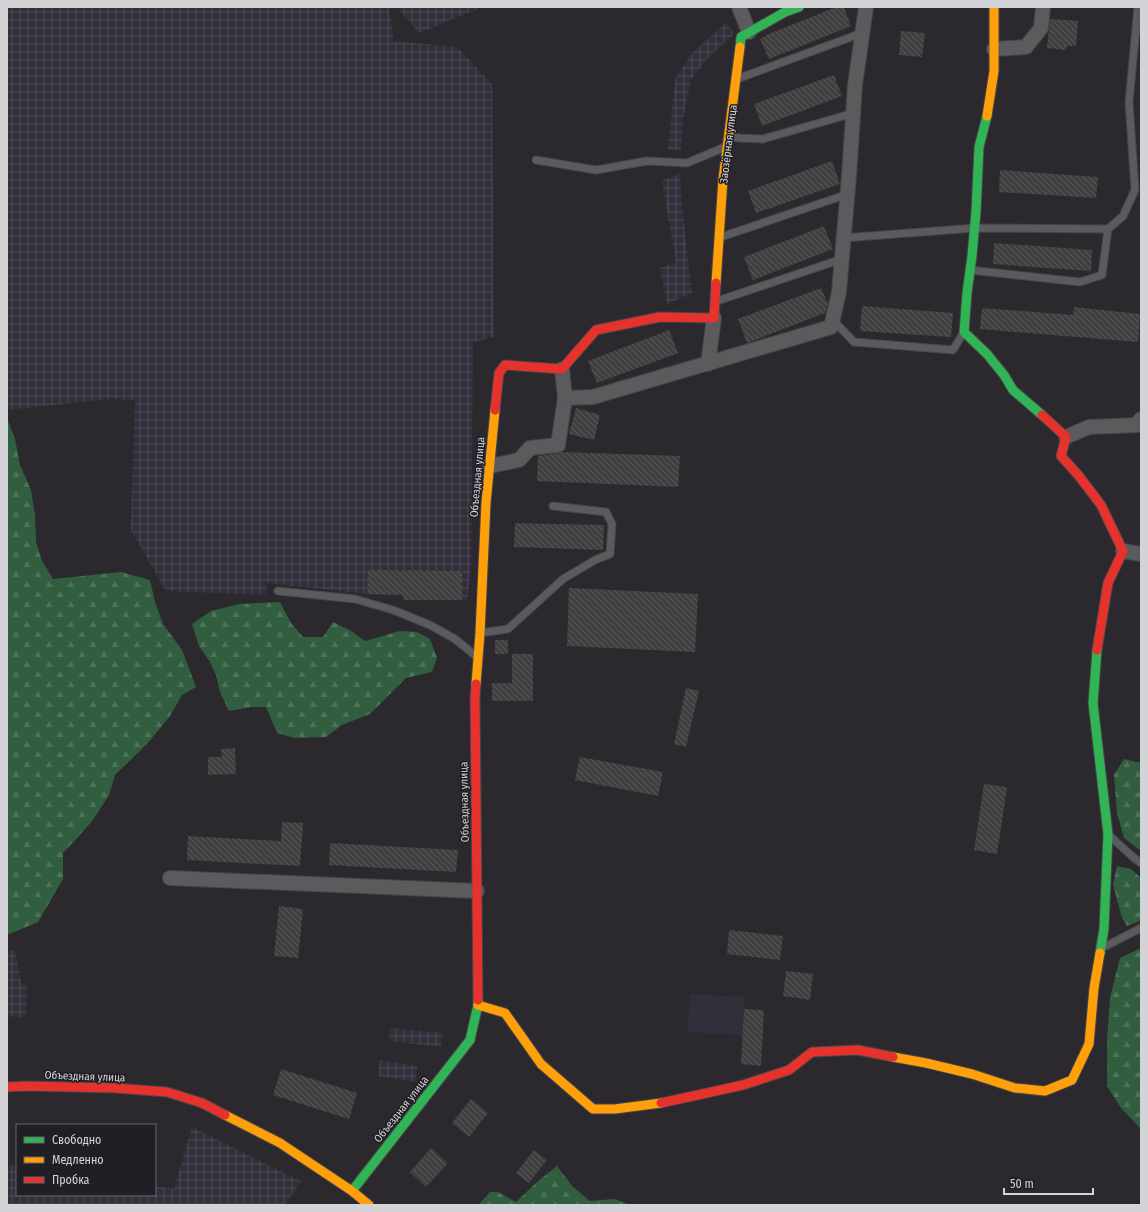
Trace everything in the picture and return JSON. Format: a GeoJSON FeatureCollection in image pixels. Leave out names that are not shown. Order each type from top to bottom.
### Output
{"type":"FeatureCollection","features":[{"type":"Feature","properties":{"kind":"street"},"geometry":{"type":"LineString","coordinates":[[739,7],[749,32],[785,12],[799,7]]}},
{"type":"Feature","properties":{"kind":"street"},"geometry":{"type":"LineString","coordinates":[[565,398],[593,397],[831,327],[839,292],[848,194],[855,85],[866,7]]}},
{"type":"Feature","properties":{"kind":"street"},"geometry":{"type":"LineString","coordinates":[[994,7],[994,71],[988,114],[979,148],[975,228],[964,332],[987,354],[1004,375],[1013,390],[1033,406],[1066,437]]}},
{"type":"Feature","properties":{"kind":"street"},"geometry":{"type":"LineString","coordinates":[[994,49],[1026,47],[1041,28],[1043,7]]}},
{"type":"Feature","properties":{"kind":"street","name":"Заозёрная улица"},"geometry":{"type":"LineString","coordinates":[[708,364],[714,318],[723,178],[728,136],[741,37],[749,32]]}},
{"type":"Feature","properties":{"kind":"street"},"geometry":{"type":"LineString","coordinates":[[490,466],[519,460],[530,448],[558,445],[565,398],[562,369],[596,330],[660,317],[714,318]]}},
{"type":"Feature","properties":{"kind":"street","name":"Объездная улица"},"geometry":{"type":"LineString","coordinates":[[352,1191],[470,1040],[478,1005],[476,697],[486,503],[499,373],[505,365],[562,369]]}},
{"type":"Feature","properties":{"kind":"street"},"geometry":{"type":"LineString","coordinates":[[1066,437],[1089,427],[1138,425],[1141,419]]}},
{"type":"Feature","properties":{"kind":"street"},"geometry":{"type":"LineString","coordinates":[[1066,437],[1061,456],[1079,476],[1101,505],[1123,551]]}},
{"type":"Feature","properties":{"kind":"street"},"geometry":{"type":"LineString","coordinates":[[1123,551],[1141,554]]}},
{"type":"Feature","properties":{"kind":"street"},"geometry":{"type":"LineString","coordinates":[[478,1005],[505,1013],[541,1064],[593,1109],[615,1109],[668,1102],[735,1087],[789,1070],[812,1052],[858,1050],[926,1063],[972,1074],[1015,1088],[1045,1091],[1072,1080],[1089,1044],[1094,988],[1104,929],[1108,834],[1093,703],[1097,644],[1108,583],[1123,551]]}},
{"type":"Feature","properties":{"kind":"street"},"geometry":{"type":"LineString","coordinates":[[170,878],[477,890]]}},
{"type":"Feature","properties":{"kind":"street","name":"Объездная улица"},"geometry":{"type":"LineString","coordinates":[[7,1087],[115,1088],[167,1092],[202,1103],[280,1143],[352,1191],[369,1205]]}},
{"type":"Feature","properties":{"kind":"lane"},"geometry":{"type":"LineString","coordinates":[[844,238],[975,228],[1108,229],[1123,216],[1135,190],[1129,102],[1138,7]]}},
{"type":"Feature","properties":{"kind":"lane"},"geometry":{"type":"LineString","coordinates":[[736,80],[863,32]]}},
{"type":"Feature","properties":{"kind":"lane"},"geometry":{"type":"LineString","coordinates":[[728,136],[762,139],[854,113]]}},
{"type":"Feature","properties":{"kind":"lane"},"geometry":{"type":"LineString","coordinates":[[536,160],[596,170],[647,162],[687,163],[727,146]]}},
{"type":"Feature","properties":{"kind":"lane"},"geometry":{"type":"LineString","coordinates":[[719,238],[848,194]]}},
{"type":"Feature","properties":{"kind":"lane"},"geometry":{"type":"LineString","coordinates":[[970,270],[1080,282],[1102,275],[1108,229]]}},
{"type":"Feature","properties":{"kind":"lane"},"geometry":{"type":"LineString","coordinates":[[715,302],[842,259]]}},
{"type":"Feature","properties":{"kind":"lane"},"geometry":{"type":"LineString","coordinates":[[832,319],[854,342],[953,350],[964,332]]}},
{"type":"Feature","properties":{"kind":"lane"},"geometry":{"type":"LineString","coordinates":[[480,633],[508,629],[563,578],[595,560],[610,554],[612,524],[606,512],[552,506]]}},
{"type":"Feature","properties":{"kind":"lane"},"geometry":{"type":"LineString","coordinates":[[278,591],[355,599],[393,610],[430,625],[455,639],[478,659]]}},
{"type":"Feature","properties":{"kind":"lane"},"geometry":{"type":"LineString","coordinates":[[1108,834],[1141,863]]}},
{"type":"Feature","properties":{"kind":"lane"},"geometry":{"type":"LineString","coordinates":[[1100,949],[1141,928]]}},
{"type":"Feature","properties":{"kind":"shaded area"},"geometry":{"type":"Polygon","coordinates":[[[7,7],[389,7],[394,41],[457,47],[492,84],[494,337],[473,342],[471,570],[467,600],[404,600],[403,595],[367,594],[267,583],[266,595],[166,591],[131,530],[135,400],[112,399],[7,410],[7,7]]]}},
{"type":"Feature","properties":{"kind":"shaded area"},"geometry":{"type":"Polygon","coordinates":[[[397,7],[482,7],[419,33],[397,7]]]}},
{"type":"Feature","properties":{"kind":"shaded area"},"geometry":{"type":"Polygon","coordinates":[[[727,22],[734,34],[707,59],[691,80],[683,118],[681,150],[668,150],[675,79],[693,52],[727,22]]]}},
{"type":"Feature","properties":{"kind":"shaded area"},"geometry":{"type":"Polygon","coordinates":[[[680,173],[682,207],[692,293],[667,304],[660,268],[676,262],[662,181],[680,173]]]}},
{"type":"Feature","properties":{"kind":"shaded area"},"geometry":{"type":"Polygon","coordinates":[[[15,950],[21,983],[27,985],[26,1018],[7,1016],[7,951],[15,950]]]}},
{"type":"Feature","properties":{"kind":"shaded area"},"geometry":{"type":"Polygon","coordinates":[[[690,994],[745,997],[743,1035],[687,1032],[690,994]]]}},
{"type":"Feature","properties":{"kind":"shaded area"},"geometry":{"type":"Polygon","coordinates":[[[390,1028],[443,1033],[441,1047],[389,1041],[390,1028]]]}},
{"type":"Feature","properties":{"kind":"shaded area"},"geometry":{"type":"Polygon","coordinates":[[[380,1060],[418,1066],[415,1082],[378,1076],[380,1060]]]}},
{"type":"Feature","properties":{"kind":"shaded area"},"geometry":{"type":"Polygon","coordinates":[[[192,1127],[301,1181],[285,1205],[7,1205],[7,1165],[16,1166],[16,1196],[156,1196],[156,1186],[174,1189],[192,1127]]]}},
{"type":"Feature","properties":{"kind":"green space"},"geometry":{"type":"Polygon","coordinates":[[[7,418],[15,439],[20,465],[31,490],[35,515],[36,542],[42,561],[53,579],[121,572],[150,580],[155,602],[163,624],[182,650],[196,687],[182,695],[170,716],[147,744],[115,775],[109,795],[93,820],[63,853],[63,879],[38,922],[7,935],[7,418]]]}},
{"type":"Feature","properties":{"kind":"green space"},"geometry":{"type":"Polygon","coordinates":[[[280,602],[291,623],[303,637],[323,637],[333,622],[351,631],[365,641],[400,631],[417,632],[430,639],[437,658],[432,672],[406,678],[370,714],[342,725],[326,737],[294,738],[277,733],[266,707],[251,707],[229,711],[220,692],[216,675],[210,662],[199,646],[192,624],[211,611],[239,604],[280,602]]]}},
{"type":"Feature","properties":{"kind":"green space"},"geometry":{"type":"Polygon","coordinates":[[[1124,759],[1141,763],[1141,851],[1124,838],[1117,813],[1114,775],[1124,759]]]}},
{"type":"Feature","properties":{"kind":"green space"},"geometry":{"type":"Polygon","coordinates":[[[1117,866],[1131,869],[1141,878],[1141,920],[1127,926],[1122,918],[1113,885],[1117,866]]]}},
{"type":"Feature","properties":{"kind":"green space"},"geometry":{"type":"Polygon","coordinates":[[[1141,948],[1141,1129],[1121,1108],[1107,1086],[1107,1040],[1110,998],[1120,958],[1141,948]]]}},
{"type":"Feature","properties":{"kind":"green space"},"geometry":{"type":"Polygon","coordinates":[[[557,1166],[573,1187],[590,1201],[614,1199],[631,1205],[480,1205],[480,1203],[490,1192],[498,1192],[516,1202],[538,1181],[557,1166]]]}},
{"type":"Feature","properties":{"kind":"building"},"geometry":{"type":"Polygon","coordinates":[[[836,7],[844,7],[851,26],[769,59],[760,39],[836,7]]]}},
{"type":"Feature","properties":{"kind":"building"},"geometry":{"type":"Polygon","coordinates":[[[1050,19],[1078,21],[1076,46],[1067,46],[1066,50],[1047,48],[1050,19]]]}},
{"type":"Feature","properties":{"kind":"building"},"geometry":{"type":"Polygon","coordinates":[[[901,31],[925,33],[922,57],[899,55],[901,31]]]}},
{"type":"Feature","properties":{"kind":"building"},"geometry":{"type":"Polygon","coordinates":[[[834,75],[842,96],[762,126],[754,104],[834,75]]]}},
{"type":"Feature","properties":{"kind":"building"},"geometry":{"type":"Polygon","coordinates":[[[832,161],[840,184],[756,213],[748,191],[832,161]]]}},
{"type":"Feature","properties":{"kind":"building"},"geometry":{"type":"Polygon","coordinates":[[[1000,170],[1098,177],[1096,198],[999,192],[1000,170]]]}},
{"type":"Feature","properties":{"kind":"building"},"geometry":{"type":"Polygon","coordinates":[[[824,226],[833,249],[753,280],[744,257],[824,226]]]}},
{"type":"Feature","properties":{"kind":"building"},"geometry":{"type":"Polygon","coordinates":[[[994,243],[1092,250],[1091,271],[993,264],[994,243]]]}},
{"type":"Feature","properties":{"kind":"building"},"geometry":{"type":"Polygon","coordinates":[[[821,288],[828,304],[825,313],[747,343],[738,319],[821,288]]]}},
{"type":"Feature","properties":{"kind":"building"},"geometry":{"type":"Polygon","coordinates":[[[862,306],[953,313],[951,337],[860,331],[862,306]]]}},
{"type":"Feature","properties":{"kind":"building"},"geometry":{"type":"Polygon","coordinates":[[[1074,307],[1140,314],[1138,342],[980,329],[982,308],[1073,315],[1074,307]]]}},
{"type":"Feature","properties":{"kind":"building"},"geometry":{"type":"Polygon","coordinates":[[[669,330],[678,353],[597,383],[588,361],[669,330]]]}},
{"type":"Feature","properties":{"kind":"building"},"geometry":{"type":"Polygon","coordinates":[[[576,408],[600,415],[594,440],[569,434],[576,408]]]}},
{"type":"Feature","properties":{"kind":"building"},"geometry":{"type":"Polygon","coordinates":[[[563,452],[680,456],[678,487],[537,481],[538,456],[563,452]]]}},
{"type":"Feature","properties":{"kind":"building"},"geometry":{"type":"Polygon","coordinates":[[[515,523],[604,525],[603,550],[514,547],[515,523]]]}},
{"type":"Feature","properties":{"kind":"building"},"geometry":{"type":"Polygon","coordinates":[[[368,570],[462,571],[462,600],[404,600],[403,595],[367,594],[368,570]]]}},
{"type":"Feature","properties":{"kind":"building"},"geometry":{"type":"Polygon","coordinates":[[[569,588],[698,594],[695,652],[567,646],[569,588]]]}},
{"type":"Feature","properties":{"kind":"building"},"geometry":{"type":"Polygon","coordinates":[[[495,640],[508,640],[508,654],[495,654],[495,640]]]}},
{"type":"Feature","properties":{"kind":"building"},"geometry":{"type":"Polygon","coordinates":[[[512,654],[533,654],[533,701],[492,701],[492,683],[512,683],[512,654]]]}},
{"type":"Feature","properties":{"kind":"building"},"geometry":{"type":"Polygon","coordinates":[[[686,688],[699,691],[686,747],[674,744],[686,688]]]}},
{"type":"Feature","properties":{"kind":"building"},"geometry":{"type":"Polygon","coordinates":[[[235,748],[236,774],[208,775],[208,757],[222,757],[221,749],[235,748]]]}},
{"type":"Feature","properties":{"kind":"building"},"geometry":{"type":"Polygon","coordinates":[[[580,757],[663,772],[658,796],[575,780],[580,757]]]}},
{"type":"Feature","properties":{"kind":"building"},"geometry":{"type":"Polygon","coordinates":[[[984,784],[1007,787],[997,854],[974,850],[984,784]]]}},
{"type":"Feature","properties":{"kind":"building"},"geometry":{"type":"Polygon","coordinates":[[[282,822],[303,823],[300,866],[187,860],[188,836],[281,841],[282,822]]]}},
{"type":"Feature","properties":{"kind":"building"},"geometry":{"type":"Polygon","coordinates":[[[330,843],[458,850],[456,872],[329,865],[330,843]]]}},
{"type":"Feature","properties":{"kind":"building"},"geometry":{"type":"Polygon","coordinates":[[[279,906],[303,909],[298,958],[274,956],[279,906]]]}},
{"type":"Feature","properties":{"kind":"building"},"geometry":{"type":"Polygon","coordinates":[[[729,930],[783,936],[780,960],[727,954],[729,930]]]}},
{"type":"Feature","properties":{"kind":"building"},"geometry":{"type":"Polygon","coordinates":[[[786,971],[813,974],[810,1000],[783,996],[786,971]]]}},
{"type":"Feature","properties":{"kind":"building"},"geometry":{"type":"Polygon","coordinates":[[[744,1009],[764,1010],[761,1066],[741,1064],[744,1009]]]}},
{"type":"Feature","properties":{"kind":"building"},"geometry":{"type":"Polygon","coordinates":[[[281,1069],[357,1093],[349,1119],[273,1095],[281,1069]]]}},
{"type":"Feature","properties":{"kind":"building"},"geometry":{"type":"Polygon","coordinates":[[[471,1099],[488,1113],[469,1137],[452,1123],[471,1099]]]}},
{"type":"Feature","properties":{"kind":"building"},"geometry":{"type":"Polygon","coordinates":[[[431,1148],[448,1163],[426,1187],[410,1172],[431,1148]]]}},
{"type":"Feature","properties":{"kind":"building"},"geometry":{"type":"Polygon","coordinates":[[[534,1150],[547,1160],[529,1183],[516,1173],[534,1150]]]}},
{"type":"Feature","properties":{"kind":"traffic: fast"},"geometry":{"type":"LineString","coordinates":[[740,47],[741,37],[785,12],[799,7]]}},
{"type":"Feature","properties":{"kind":"traffic: fast"},"geometry":{"type":"LineString","coordinates":[[987,116],[979,147],[976,212],[964,332],[987,354],[1004,375],[1013,390],[1042,415]]}},
{"type":"Feature","properties":{"kind":"traffic: fast"},"geometry":{"type":"LineString","coordinates":[[1097,650],[1093,703],[1108,834],[1104,929],[1100,953]]}},
{"type":"Feature","properties":{"kind":"traffic: fast"},"geometry":{"type":"LineString","coordinates":[[352,1191],[470,1040],[478,1000]]}},
{"type":"Feature","properties":{"kind":"traffic: slow"},"geometry":{"type":"LineString","coordinates":[[987,116],[994,71],[994,7]]}},
{"type":"Feature","properties":{"kind":"traffic: slow"},"geometry":{"type":"LineString","coordinates":[[716,283],[723,179],[740,47]]}},
{"type":"Feature","properties":{"kind":"traffic: slow"},"geometry":{"type":"LineString","coordinates":[[476,684],[486,503],[495,410]]}},
{"type":"Feature","properties":{"kind":"traffic: slow"},"geometry":{"type":"LineString","coordinates":[[893,1057],[972,1074],[1015,1088],[1045,1091],[1072,1080],[1089,1044],[1094,988],[1100,953]]}},
{"type":"Feature","properties":{"kind":"traffic: slow"},"geometry":{"type":"LineString","coordinates":[[478,1005],[505,1013],[541,1064],[593,1109],[615,1109],[661,1103]]}},
{"type":"Feature","properties":{"kind":"traffic: slow"},"geometry":{"type":"LineString","coordinates":[[225,1115],[280,1143],[352,1191],[369,1205]]}},
{"type":"Feature","properties":{"kind":"traffic: jam"},"geometry":{"type":"LineString","coordinates":[[495,410],[499,373],[505,365],[562,369],[596,330],[660,317],[714,318],[716,283]]}},
{"type":"Feature","properties":{"kind":"traffic: jam"},"geometry":{"type":"LineString","coordinates":[[1042,415],[1066,437],[1061,456],[1079,476],[1101,505],[1123,551],[1108,583],[1097,650]]}},
{"type":"Feature","properties":{"kind":"traffic: jam"},"geometry":{"type":"LineString","coordinates":[[476,684],[478,1000]]}},
{"type":"Feature","properties":{"kind":"traffic: jam"},"geometry":{"type":"LineString","coordinates":[[661,1103],[743,1085],[789,1070],[812,1052],[858,1050],[893,1057]]}},
{"type":"Feature","properties":{"kind":"traffic: jam"},"geometry":{"type":"LineString","coordinates":[[7,1087],[115,1088],[167,1092],[202,1103],[225,1115]]}}]}
